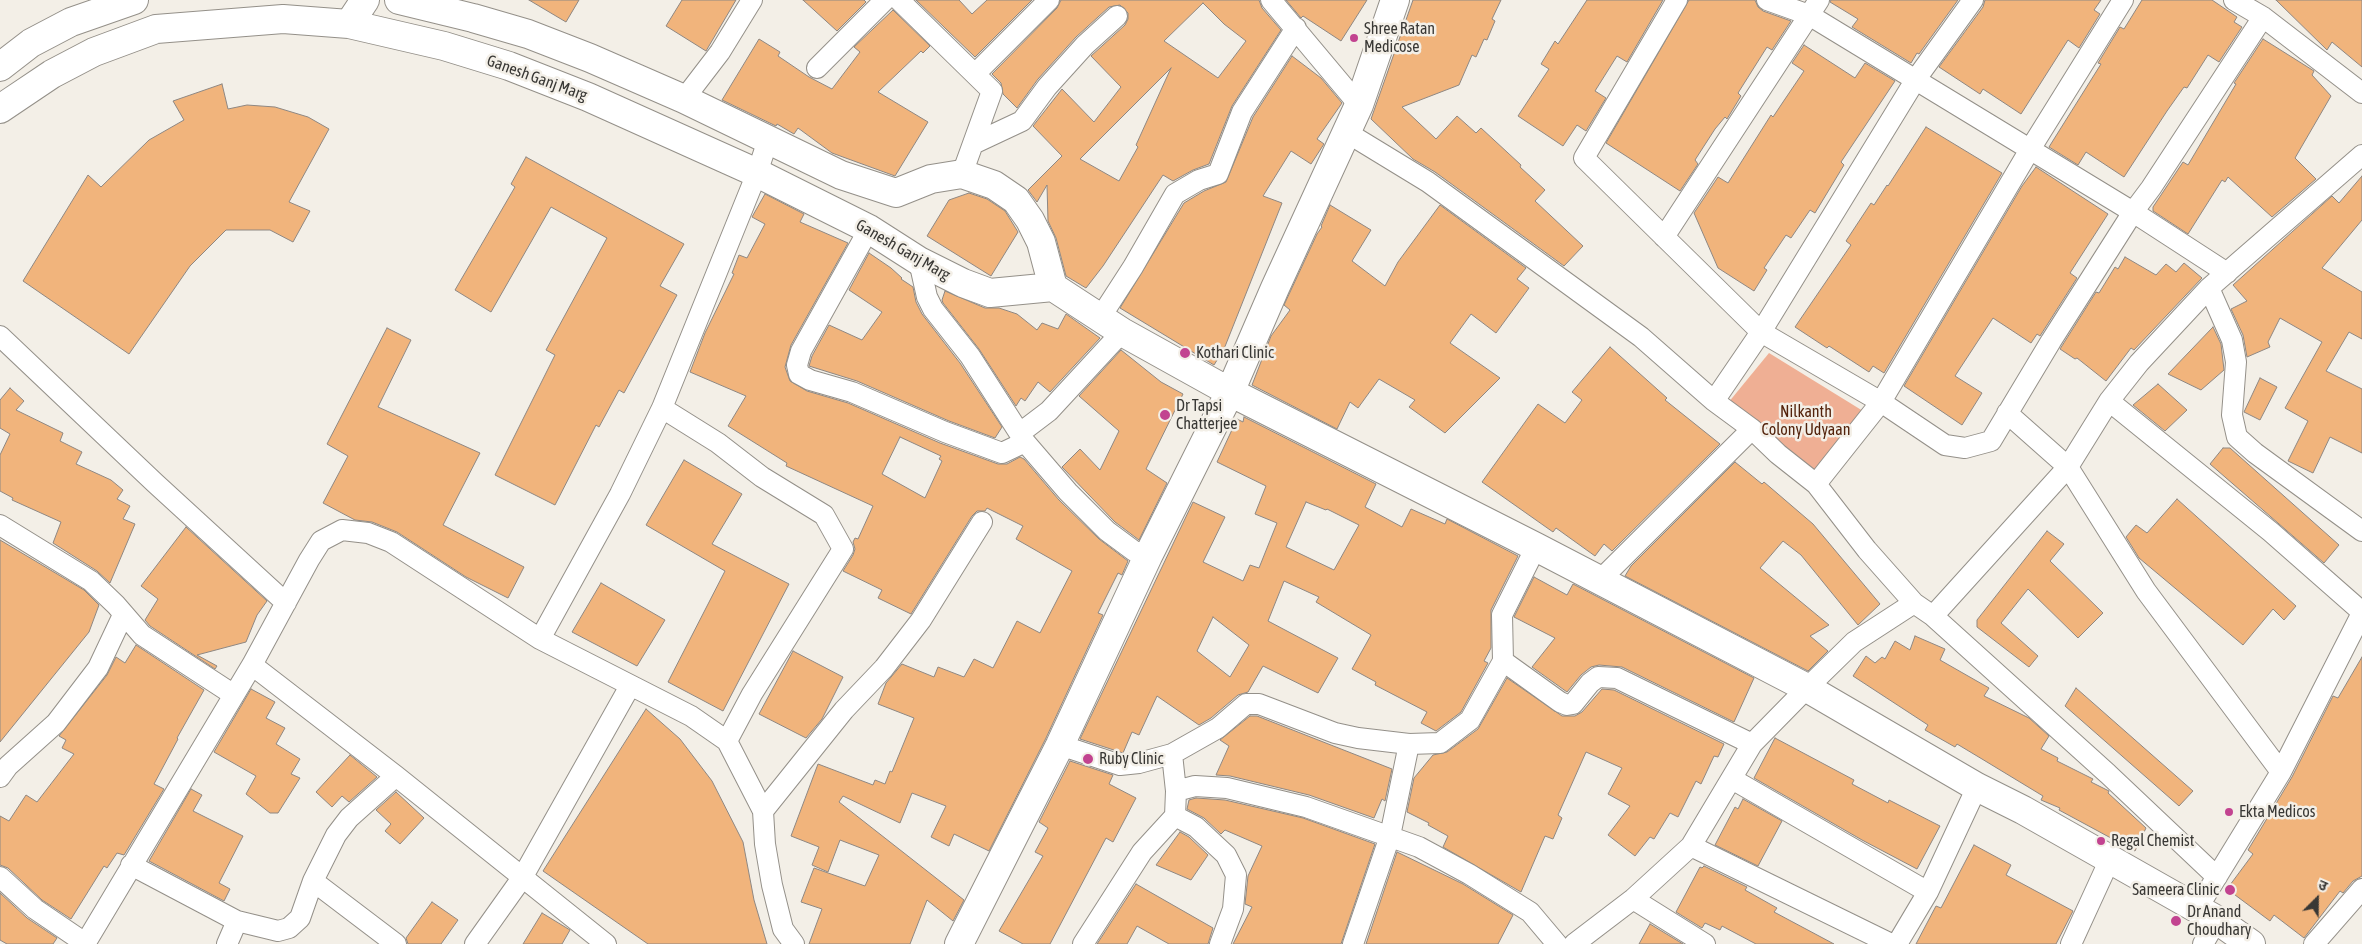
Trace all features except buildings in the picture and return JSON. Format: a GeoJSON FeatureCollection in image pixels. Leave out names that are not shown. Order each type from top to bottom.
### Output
{"type":"FeatureCollection","features":[{"type":"Feature","properties":{"kind":"main road"},"geometry":{"type":"LineString","coordinates":[[349,24],[365,0]]}},
{"type":"Feature","properties":{"kind":"main road"},"geometry":{"type":"LineString","coordinates":[[399,0],[528,34],[590,58],[684,99],[841,175],[896,193],[931,179],[962,174],[994,185],[1016,200],[1030,220],[1041,242],[1053,287],[1082,304],[1111,325],[1230,392],[1536,547],[1807,688],[1977,787],[2023,810],[2207,914],[2251,944]]}},
{"type":"Feature","properties":{"kind":"main road"},"geometry":{"type":"LineString","coordinates":[[959,944],[1060,746],[1148,556],[1230,392],[1275,288],[1360,104],[1395,0]]}},
{"type":"Feature","properties":{"kind":"main road"},"geometry":{"type":"LineString","coordinates":[[0,67],[31,43],[71,22],[123,1]]}},
{"type":"Feature","properties":{"kind":"main road","name":"Ganesh Ganj Marg"},"geometry":{"type":"LineString","coordinates":[[0,109],[52,74],[86,56],[156,29],[283,19],[349,24],[444,46],[509,66],[588,97],[757,173],[869,229],[919,261],[962,283],[990,293],[1053,287]]}},
{"type":"Feature","properties":{"kind":"street"},"geometry":{"type":"LineString","coordinates":[[684,99],[720,52],[752,0]]}},
{"type":"Feature","properties":{"kind":"street"},"geometry":{"type":"LineString","coordinates":[[817,68],[884,0]]}},
{"type":"Feature","properties":{"kind":"street"},"geometry":{"type":"LineString","coordinates":[[899,0],[992,90],[962,174]]}},
{"type":"Feature","properties":{"kind":"street"},"geometry":{"type":"LineString","coordinates":[[976,74],[1049,0]]}},
{"type":"Feature","properties":{"kind":"street"},"geometry":{"type":"LineString","coordinates":[[1270,0],[1360,104]]}},
{"type":"Feature","properties":{"kind":"street"},"geometry":{"type":"LineString","coordinates":[[1677,0],[1584,158],[1761,332],[1881,402],[1945,445],[1965,448],[1992,441],[2007,413],[2133,212],[2151,188],[2263,17]]}},
{"type":"Feature","properties":{"kind":"street"},"geometry":{"type":"LineString","coordinates":[[1767,0],[1814,8],[1916,79],[2029,151],[2133,212],[2227,273]]}},
{"type":"Feature","properties":{"kind":"street"},"geometry":{"type":"LineString","coordinates":[[1714,401],[1761,332],[1916,79],[1973,0]]}},
{"type":"Feature","properties":{"kind":"street"},"geometry":{"type":"LineString","coordinates":[[1816,484],[1881,402],[2029,151],[2123,0]]}},
{"type":"Feature","properties":{"kind":"street"},"geometry":{"type":"LineString","coordinates":[[2234,0],[2263,17],[2362,93]]}},
{"type":"Feature","properties":{"kind":"street"},"geometry":{"type":"LineString","coordinates":[[1664,238],[1814,8]]}},
{"type":"Feature","properties":{"kind":"street"},"geometry":{"type":"LineString","coordinates":[[973,144],[1022,121],[1047,87],[1085,45],[1118,16]]}},
{"type":"Feature","properties":{"kind":"street"},"geometry":{"type":"LineString","coordinates":[[869,229],[801,351],[797,365],[798,374],[810,380],[852,392],[912,416],[945,432],[1002,453],[1023,437],[1049,411],[1111,325],[1133,267],[1175,194],[1199,180],[1218,174],[1242,112],[1296,28]]}},
{"type":"Feature","properties":{"kind":"street"},"geometry":{"type":"LineString","coordinates":[[1346,132],[1428,182],[1543,265],[1641,338],[1714,401],[1752,429],[1778,454],[1816,484],[1867,550],[1914,603],[1933,616],[2108,774],[2217,877]]}},
{"type":"Feature","properties":{"kind":"street"},"geometry":{"type":"LineString","coordinates":[[540,640],[620,494],[662,408],[757,173],[768,140]]}},
{"type":"Feature","properties":{"kind":"street"},"geometry":{"type":"LineString","coordinates":[[1933,616],[2068,467],[2109,401],[2139,363],[2209,288],[2362,156]]}},
{"type":"Feature","properties":{"kind":"street"},"geometry":{"type":"LineString","coordinates":[[919,261],[927,297],[934,309],[970,356],[1023,437],[1068,492],[1107,531],[1134,551],[1148,556]]}},
{"type":"Feature","properties":{"kind":"street"},"geometry":{"type":"LineString","coordinates":[[2209,288],[2232,340],[2236,362],[2232,415],[2237,437],[2255,453],[2362,531]]}},
{"type":"Feature","properties":{"kind":"street"},"geometry":{"type":"LineString","coordinates":[[0,336],[155,484],[286,604]]}},
{"type":"Feature","properties":{"kind":"street"},"geometry":{"type":"LineString","coordinates":[[2109,401],[2271,532],[2362,613],[2280,772],[2217,877],[2207,914],[2203,944]]}},
{"type":"Feature","properties":{"kind":"street"},"geometry":{"type":"LineString","coordinates":[[662,408],[718,443],[762,478],[824,515],[843,548],[752,694],[727,741]]}},
{"type":"Feature","properties":{"kind":"street"},"geometry":{"type":"LineString","coordinates":[[2007,413],[2068,467],[2146,591],[2280,772]]}},
{"type":"Feature","properties":{"kind":"street"},"geometry":{"type":"LineString","coordinates":[[1600,580],[1752,429]]}},
{"type":"Feature","properties":{"kind":"street"},"geometry":{"type":"LineString","coordinates":[[763,811],[844,710],[884,668],[921,620],[982,522]]}},
{"type":"Feature","properties":{"kind":"street"},"geometry":{"type":"LineString","coordinates":[[0,525],[91,581],[116,604],[123,615],[142,635],[234,695]]}},
{"type":"Feature","properties":{"kind":"street"},"geometry":{"type":"LineString","coordinates":[[0,877],[35,909],[85,944],[252,665],[308,560],[321,541],[342,530],[368,533],[390,542],[540,640],[691,716],[727,741],[763,811],[765,844],[772,885],[783,929],[794,944]]}},
{"type":"Feature","properties":{"kind":"street"},"geometry":{"type":"LineString","coordinates":[[1060,746],[1120,765],[1139,764],[1172,754],[1218,728],[1246,704],[1260,704],[1335,733],[1385,743],[1440,743],[1470,720],[1503,661],[1502,615],[1536,547]]}},
{"type":"Feature","properties":{"kind":"street"},"geometry":{"type":"LineString","coordinates":[[1574,944],[1633,899],[1692,846],[1752,744],[1807,688],[1854,642],[1914,603]]}},
{"type":"Feature","properties":{"kind":"street"},"geometry":{"type":"LineString","coordinates":[[0,777],[8,766],[62,715],[98,668],[123,615]]}},
{"type":"Feature","properties":{"kind":"street"},"geometry":{"type":"LineString","coordinates":[[1503,661],[1567,705],[1573,704],[1590,683],[1598,677],[1617,678],[1752,744]]}},
{"type":"Feature","properties":{"kind":"street"},"geometry":{"type":"LineString","coordinates":[[252,665],[396,776],[606,944]]}},
{"type":"Feature","properties":{"kind":"street"},"geometry":{"type":"LineString","coordinates":[[475,944],[522,878],[630,686]]}},
{"type":"Feature","properties":{"kind":"street"},"geometry":{"type":"LineString","coordinates":[[1353,944],[1390,836],[1409,744]]}},
{"type":"Feature","properties":{"kind":"street"},"geometry":{"type":"LineString","coordinates":[[1083,944],[1142,852],[1175,816],[1176,791],[1172,754]]}},
{"type":"Feature","properties":{"kind":"street"},"geometry":{"type":"LineString","coordinates":[[131,865],[237,921],[278,931],[289,928],[300,918],[324,856],[349,818],[396,776]]}},
{"type":"Feature","properties":{"kind":"street"},"geometry":{"type":"LineString","coordinates":[[1732,780],[1928,892]]}},
{"type":"Feature","properties":{"kind":"street"},"geometry":{"type":"LineString","coordinates":[[1176,791],[1195,786],[1227,788],[1306,807],[1419,847],[1530,912],[1557,944]]}},
{"type":"Feature","properties":{"kind":"street"},"geometry":{"type":"LineString","coordinates":[[1897,944],[1928,892],[1977,787]]}},
{"type":"Feature","properties":{"kind":"street"},"geometry":{"type":"LineString","coordinates":[[1175,816],[1196,827],[1226,855],[1236,875],[1233,909],[1220,944]]}},
{"type":"Feature","properties":{"kind":"street"},"geometry":{"type":"LineString","coordinates":[[1692,846],[1891,944]]}},
{"type":"Feature","properties":{"kind":"street"},"geometry":{"type":"LineString","coordinates":[[2071,944],[2110,859]]}},
{"type":"Feature","properties":{"kind":"street"},"geometry":{"type":"LineString","coordinates":[[313,881],[396,944]]}},
{"type":"Feature","properties":{"kind":"street"},"geometry":{"type":"LineString","coordinates":[[2314,944],[2362,889]]}},
{"type":"Feature","properties":{"kind":"street"},"geometry":{"type":"LineString","coordinates":[[1633,899],[1705,944]]}},
{"type":"Feature","properties":{"kind":"street"},"geometry":{"type":"LineString","coordinates":[[227,944],[237,921]]}},
{"type":"Feature","properties":{"kind":"green space","name":"Nilkanth Colony Udyaan"},"geometry":{"type":"Polygon","coordinates":[[[1769,353],[1863,411],[1811,475],[1728,403],[1769,353]]]}},
{"type":"Feature","properties":{"kind":"place","name":"Shree Ratan Medicose"},"geometry":{"type":"Point","coordinates":[1354,38]}},
{"type":"Feature","properties":{"kind":"place","name":"Kothari Clinic"},"geometry":{"type":"Point","coordinates":[1185,353]}},
{"type":"Feature","properties":{"kind":"place","name":"Dr Tapsi Chatterjee"},"geometry":{"type":"Point","coordinates":[1165,415]}},
{"type":"Feature","properties":{"kind":"place","name":"Ruby Clinic"},"geometry":{"type":"Point","coordinates":[1088,759]}},
{"type":"Feature","properties":{"kind":"place","name":"Ekta Medicos"},"geometry":{"type":"Point","coordinates":[2229,812]}},
{"type":"Feature","properties":{"kind":"place","name":"Regal Chemist"},"geometry":{"type":"Point","coordinates":[2101,841]}},
{"type":"Feature","properties":{"kind":"place","name":"Sameera Clinic"},"geometry":{"type":"Point","coordinates":[2230,890]}},
{"type":"Feature","properties":{"kind":"place","name":"Dr Anand Choudhary"},"geometry":{"type":"Point","coordinates":[2176,921]}}]}
